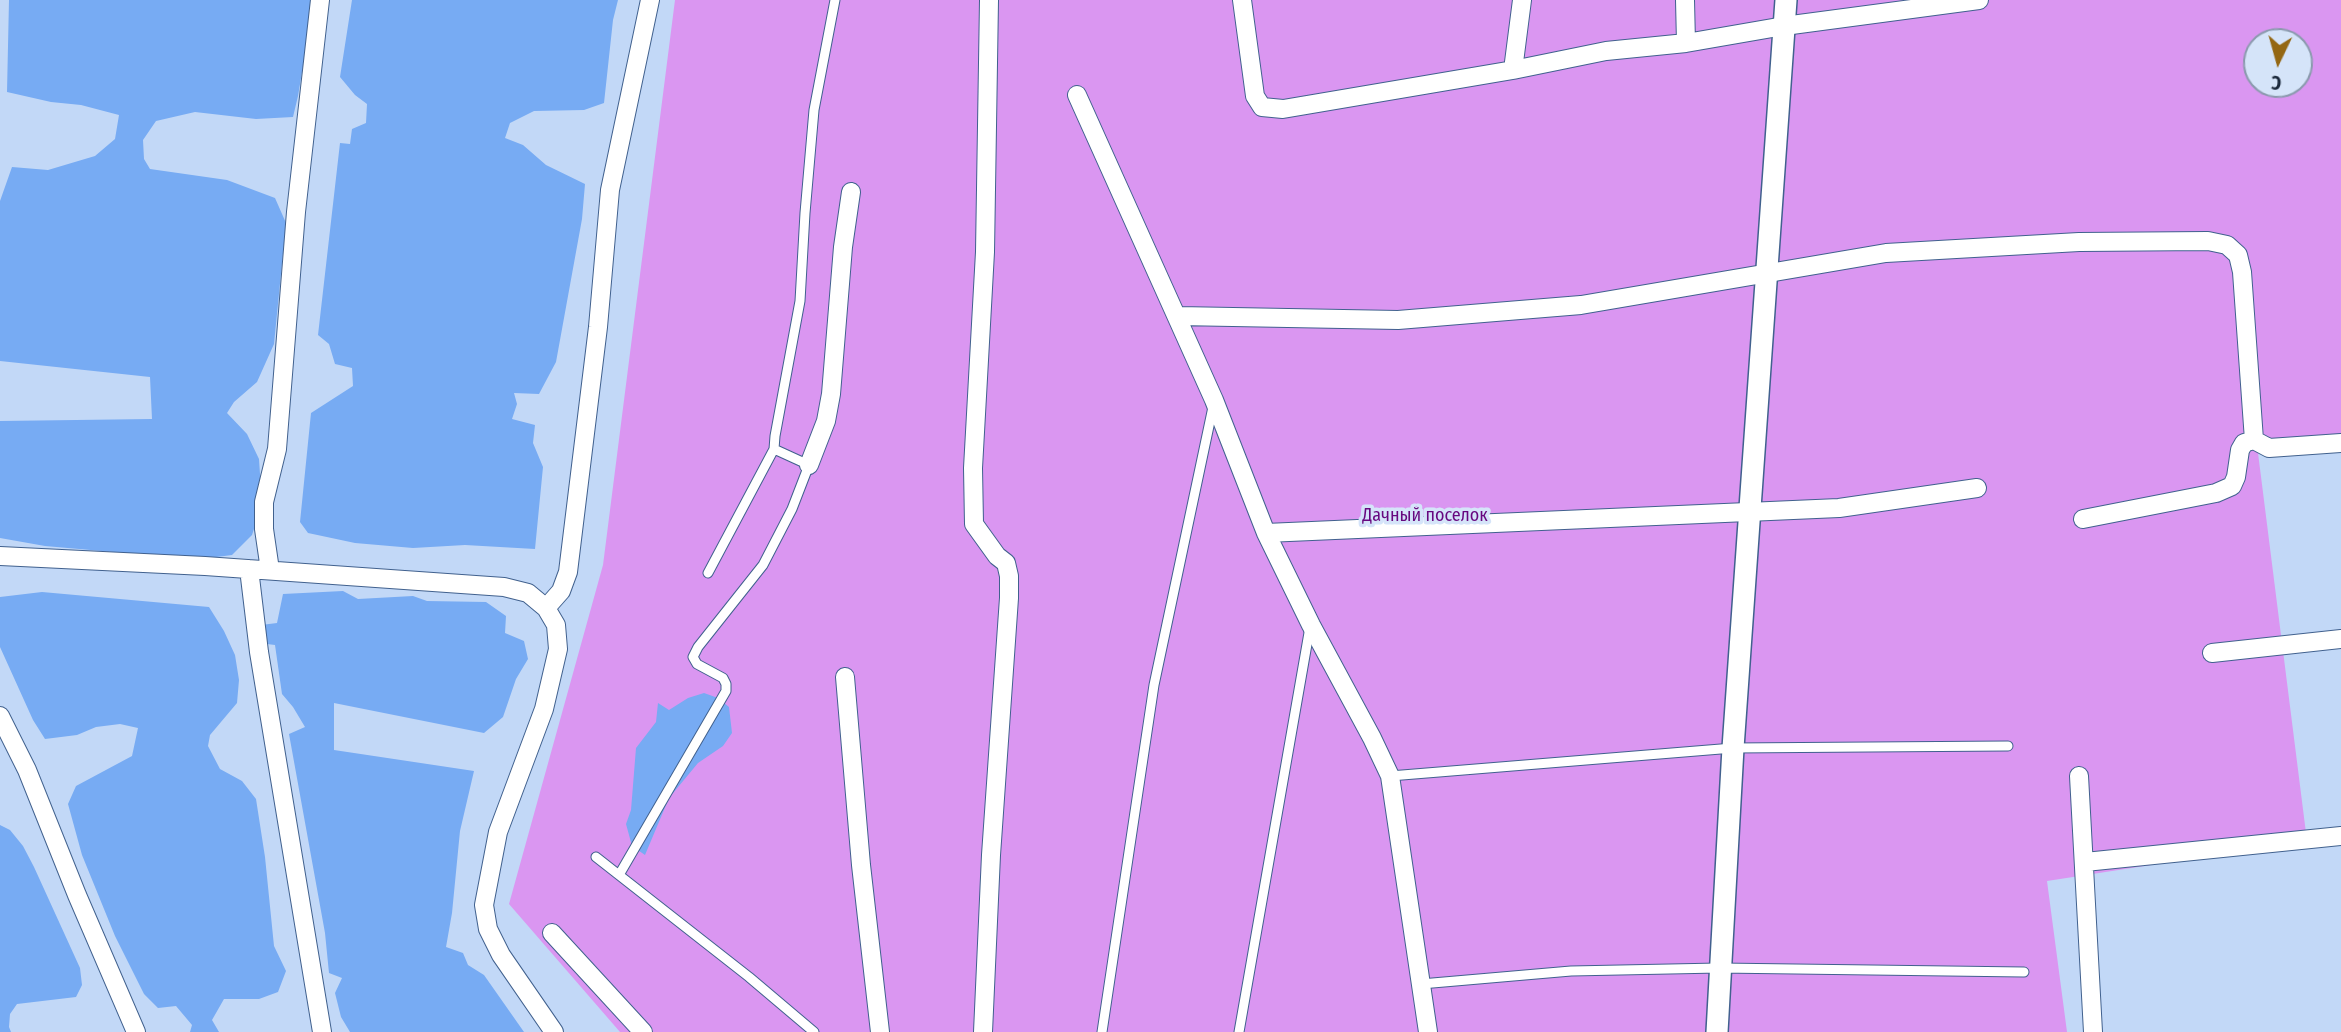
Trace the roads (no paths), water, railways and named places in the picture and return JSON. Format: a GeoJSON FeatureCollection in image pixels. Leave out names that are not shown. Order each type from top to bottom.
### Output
{"type":"FeatureCollection","features":[{"type":"Feature","properties":{"kind":"street"},"geometry":{"type":"LineString","coordinates":[[270,570],[263,514],[277,449],[296,212],[320,0]]}},
{"type":"Feature","properties":{"kind":"street"},"geometry":{"type":"LineString","coordinates":[[546,608],[561,591],[568,572],[598,327],[610,190],[650,0]]}},
{"type":"Feature","properties":{"kind":"street"},"geometry":{"type":"LineString","coordinates":[[983,1032],[1009,576],[1006,563],[974,524],[973,468],[985,252],[989,0]]}},
{"type":"Feature","properties":{"kind":"street"},"geometry":{"type":"LineString","coordinates":[[1242,0],[1255,96],[1262,107],[1283,109],[1513,70],[1606,51],[1686,43],[1784,26],[1955,1],[1979,0]]}},
{"type":"Feature","properties":{"kind":"street"},"geometry":{"type":"LineString","coordinates":[[1513,70],[1522,0]]}},
{"type":"Feature","properties":{"kind":"street"},"geometry":{"type":"LineString","coordinates":[[1685,0],[1686,43]]}},
{"type":"Feature","properties":{"kind":"street"},"geometry":{"type":"LineString","coordinates":[[1717,1032],[1733,748],[1786,0]]}},
{"type":"Feature","properties":{"kind":"street"},"geometry":{"type":"LineString","coordinates":[[1077,95],[1178,316],[1266,533],[1390,776],[1428,1032]]}},
{"type":"Feature","properties":{"kind":"street"},"geometry":{"type":"LineString","coordinates":[[809,465],[826,421],[831,394],[843,247],[851,192]]}},
{"type":"Feature","properties":{"kind":"street"},"geometry":{"type":"LineString","coordinates":[[1178,316],[1398,320],[1581,305],[1886,253],[2079,242],[2195,241],[2227,245],[2238,255],[2242,272],[2254,440]]}},
{"type":"Feature","properties":{"kind":"street"},"geometry":{"type":"LineString","coordinates":[[2083,519],[2227,490],[2236,477],[2240,450],[2244,443],[2254,440],[2269,448],[2341,443]]}},
{"type":"Feature","properties":{"kind":"street"},"geometry":{"type":"LineString","coordinates":[[1266,533],[1839,508],[1977,488]]}},
{"type":"Feature","properties":{"kind":"street"},"geometry":{"type":"LineString","coordinates":[[0,556],[270,570],[504,587],[528,593],[546,608],[556,625],[558,649],[544,709],[498,832],[484,905],[488,929],[501,955],[554,1032]]}},
{"type":"Feature","properties":{"kind":"street"},"geometry":{"type":"LineString","coordinates":[[249,569],[257,640],[322,1032]]}},
{"type":"Feature","properties":{"kind":"street"},"geometry":{"type":"LineString","coordinates":[[2213,653],[2341,639]]}},
{"type":"Feature","properties":{"kind":"street"},"geometry":{"type":"LineString","coordinates":[[845,677],[861,865],[880,1032]]}},
{"type":"Feature","properties":{"kind":"street"},"geometry":{"type":"LineString","coordinates":[[0,716],[27,770],[136,1032]]}},
{"type":"Feature","properties":{"kind":"street"},"geometry":{"type":"LineString","coordinates":[[2079,776],[2093,1032]]}},
{"type":"Feature","properties":{"kind":"street"},"geometry":{"type":"LineString","coordinates":[[2085,862],[2341,835]]}},
{"type":"Feature","properties":{"kind":"street"},"geometry":{"type":"LineString","coordinates":[[552,933],[643,1032]]}},
{"type":"Feature","properties":{"kind":"lane"},"geometry":{"type":"LineString","coordinates":[[708,573],[774,449],[800,301],[814,110],[835,0]]}},
{"type":"Feature","properties":{"kind":"lane"},"geometry":{"type":"LineString","coordinates":[[1102,1032],[1154,685],[1214,400]]}},
{"type":"Feature","properties":{"kind":"lane"},"geometry":{"type":"LineString","coordinates":[[619,875],[726,691],[723,677],[697,664],[693,657],[763,565],[792,509],[809,465],[774,449]]}},
{"type":"Feature","properties":{"kind":"lane"},"geometry":{"type":"LineString","coordinates":[[1239,1032],[1311,625]]}},
{"type":"Feature","properties":{"kind":"lane"},"geometry":{"type":"LineString","coordinates":[[1390,776],[1733,748],[2008,746]]}},
{"type":"Feature","properties":{"kind":"lane"},"geometry":{"type":"LineString","coordinates":[[596,857],[749,977],[814,1032]]}},
{"type":"Feature","properties":{"kind":"lane"},"geometry":{"type":"LineString","coordinates":[[1420,984],[1572,971],[1719,968],[2024,972]]}},
{"type":"Feature","properties":{"kind":"water"},"geometry":{"type":"Polygon","coordinates":[[[9,0],[314,0],[293,117],[256,119],[195,112],[156,121],[143,140],[144,159],[150,169],[227,180],[275,198],[286,223],[274,344],[257,382],[234,402],[227,413],[247,434],[259,459],[262,504],[252,535],[232,555],[201,559],[45,546],[0,538],[0,421],[152,419],[150,377],[0,361],[0,201],[12,167],[48,170],[95,156],[115,139],[119,115],[81,105],[51,102],[7,92],[9,0]]]}},
{"type":"Feature","properties":{"kind":"water"},"geometry":{"type":"Polygon","coordinates":[[[352,0],[618,0],[613,20],[604,103],[584,110],[534,111],[510,123],[505,138],[523,145],[546,165],[585,184],[582,219],[556,362],[539,394],[514,393],[517,404],[512,419],[535,425],[533,443],[543,467],[535,549],[465,545],[413,548],[355,543],[308,533],[300,522],[311,413],[353,386],[352,368],[335,364],[329,344],[318,335],[340,143],[350,144],[352,129],[366,123],[367,104],[355,95],[340,77],[352,0]]]}},
{"type":"Feature","properties":{"kind":"water"},"geometry":{"type":"Polygon","coordinates":[[[343,591],[358,599],[413,596],[427,601],[486,602],[506,616],[505,633],[524,641],[528,659],[516,679],[503,717],[484,733],[334,703],[334,750],[474,771],[460,831],[446,947],[463,953],[468,965],[484,975],[524,1032],[350,1032],[341,1017],[335,993],[342,978],[329,973],[325,933],[289,734],[305,727],[282,694],[275,645],[259,643],[261,625],[277,623],[283,594],[343,591]]]}},
{"type":"Feature","properties":{"kind":"water"},"geometry":{"type":"Polygon","coordinates":[[[42,592],[209,607],[235,655],[239,680],[237,703],[210,735],[208,746],[220,769],[242,781],[256,799],[274,946],[286,971],[278,992],[259,999],[224,999],[212,1020],[219,1032],[190,1032],[192,1025],[176,1006],[158,1008],[144,994],[115,936],[82,855],[68,804],[76,786],[132,756],[138,728],[120,724],[96,727],[77,735],[45,739],[33,720],[0,647],[0,597],[42,592]]]}},
{"type":"Feature","properties":{"kind":"water"},"geometry":{"type":"Polygon","coordinates":[[[704,693],[718,698],[729,707],[732,733],[723,746],[698,763],[669,798],[645,855],[632,846],[626,824],[631,810],[636,748],[656,722],[658,703],[669,710],[688,698],[704,693]]]}},
{"type":"Feature","properties":{"kind":"water"},"geometry":{"type":"Polygon","coordinates":[[[0,825],[10,830],[23,846],[34,867],[80,968],[82,985],[76,997],[17,1004],[10,1014],[11,1032],[0,1032],[0,825]]]}},
{"type":"Feature","properties":{"kind":"park label","name":"Дачный поселок"},"geometry":{"type":"Point","coordinates":[1425,516]}}]}
